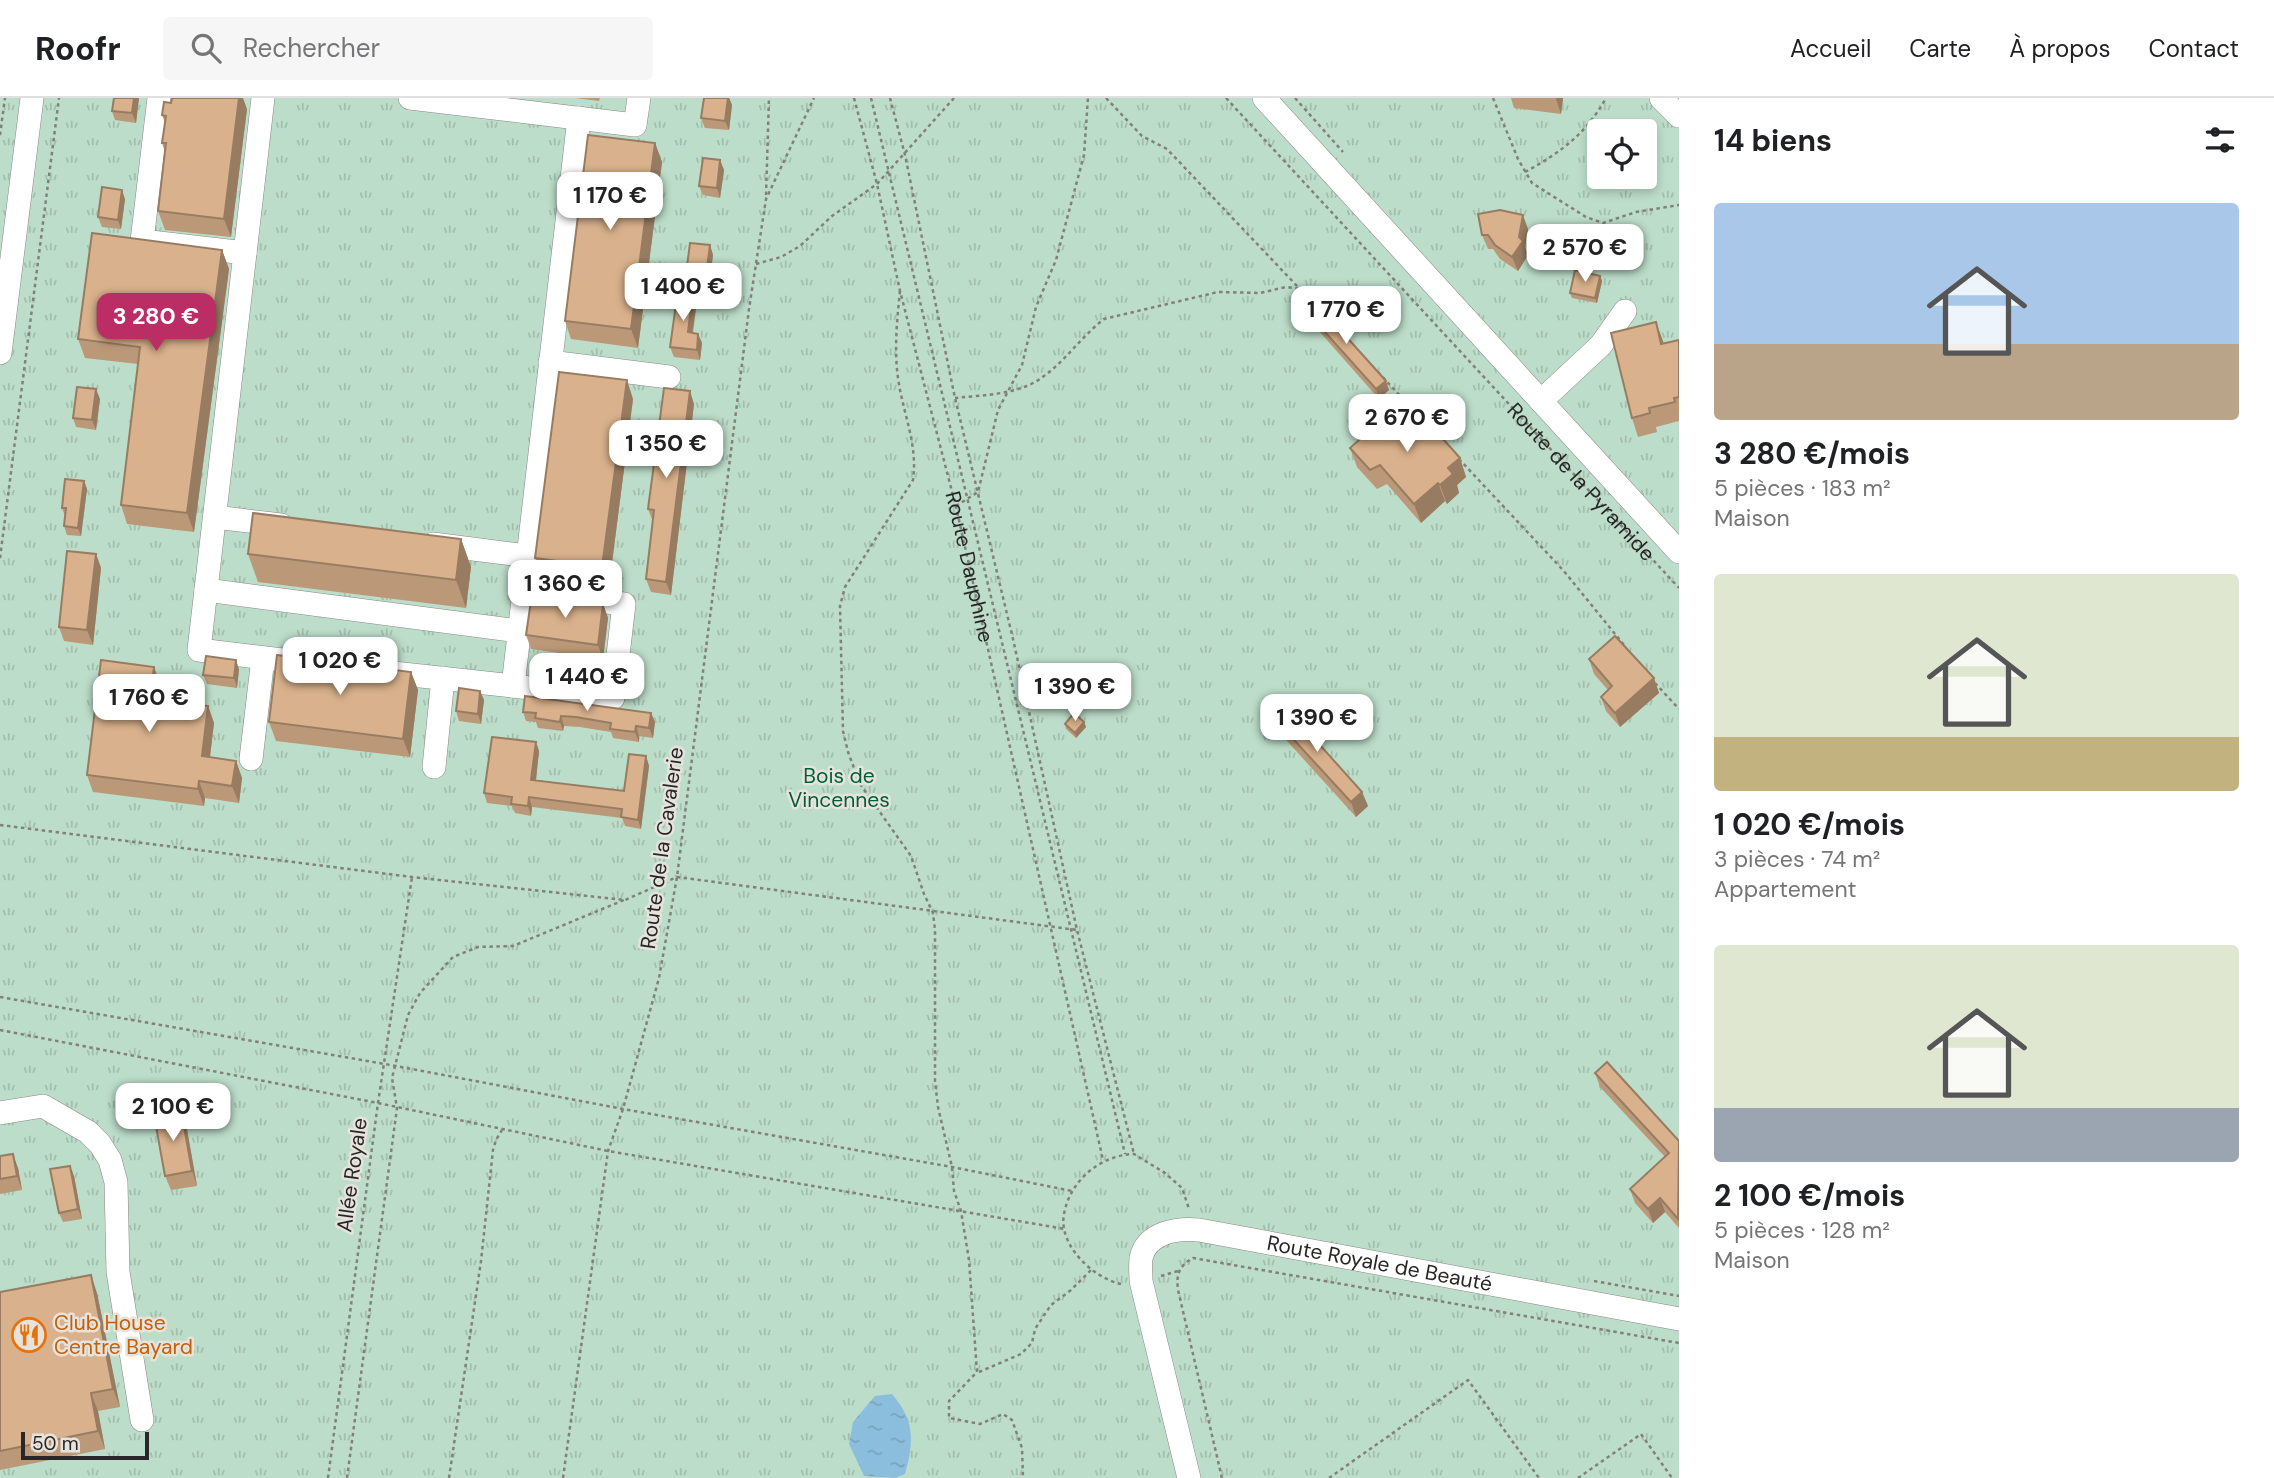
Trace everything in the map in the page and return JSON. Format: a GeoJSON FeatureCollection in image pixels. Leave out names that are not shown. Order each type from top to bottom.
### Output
{"type":"FeatureCollection","features":[{"type":"Feature","properties":{"kind":"street"},"geometry":{"type":"LineString","coordinates":[[0,353],[32,98]]}},
{"type":"Feature","properties":{"kind":"street"},"geometry":{"type":"LineString","coordinates":[[159,98],[142,241],[245,253]]}},
{"type":"Feature","properties":{"kind":"street"},"geometry":{"type":"LineString","coordinates":[[263,98],[199,650],[332,666]]}},
{"type":"Feature","properties":{"kind":"street"},"geometry":{"type":"LineString","coordinates":[[420,99],[635,125],[639,98]]}},
{"type":"Feature","properties":{"kind":"street","name":"Route de la Pyramide"},"geometry":{"type":"LineString","coordinates":[[1264,98],[1679,552]]}},
{"type":"Feature","properties":{"kind":"street"},"geometry":{"type":"LineString","coordinates":[[1661,98],[1679,116]]}},
{"type":"Feature","properties":{"kind":"street"},"geometry":{"type":"LineString","coordinates":[[513,686],[579,118]]}},
{"type":"Feature","properties":{"kind":"street"},"geometry":{"type":"LineString","coordinates":[[1541,401],[1601,345],[1625,311]]}},
{"type":"Feature","properties":{"kind":"street"},"geometry":{"type":"LineString","coordinates":[[551,362],[669,377]]}},
{"type":"Feature","properties":{"kind":"street"},"geometry":{"type":"LineString","coordinates":[[215,517],[296,527]]}},
{"type":"Feature","properties":{"kind":"street"},"geometry":{"type":"LineString","coordinates":[[405,541],[528,556]]}},
{"type":"Feature","properties":{"kind":"street"},"geometry":{"type":"LineString","coordinates":[[206,590],[519,631]]}},
{"type":"Feature","properties":{"kind":"street"},"geometry":{"type":"LineString","coordinates":[[360,669],[613,698],[624,604],[524,592]]}},
{"type":"Feature","properties":{"kind":"street"},"geometry":{"type":"LineString","coordinates":[[251,759],[263,657]]}},
{"type":"Feature","properties":{"kind":"street"},"geometry":{"type":"LineString","coordinates":[[434,767],[443,678]]}},
{"type":"Feature","properties":{"kind":"street"},"geometry":{"type":"LineString","coordinates":[[0,1113],[43,1106],[88,1132],[110,1160],[116,1182],[118,1272],[142,1420]]}},
{"type":"Feature","properties":{"kind":"street","name":"Route Royale de Beauté"},"geometry":{"type":"LineString","coordinates":[[1189,1478],[1141,1281],[1141,1258],[1146,1247],[1163,1233],[1173,1229],[1185,1228],[1679,1319]]}},
{"type":"Feature","properties":{"kind":"path"},"geometry":{"type":"LineString","coordinates":[[0,135],[5,98]]}},
{"type":"Feature","properties":{"kind":"path"},"geometry":{"type":"LineString","coordinates":[[0,558],[59,98]]}},
{"type":"Feature","properties":{"kind":"path"},"geometry":{"type":"LineString","coordinates":[[766,199],[769,98]]}},
{"type":"Feature","properties":{"kind":"path","name":"Route de la Cavalerie"},"geometry":{"type":"LineString","coordinates":[[623,1109],[659,978],[677,877],[766,199],[814,98]]}},
{"type":"Feature","properties":{"kind":"path","name":"Route Dauphine"},"geometry":{"type":"LineString","coordinates":[[854,98],[956,507],[1103,1160]]}},
{"type":"Feature","properties":{"kind":"path","name":"Route Dauphine"},"geometry":{"type":"LineString","coordinates":[[871,98],[1125,1154]]}},
{"type":"Feature","properties":{"kind":"path"},"geometry":{"type":"LineString","coordinates":[[890,98],[905,155],[954,398],[1013,639],[1077,930],[1134,1154]]}},
{"type":"Feature","properties":{"kind":"path"},"geometry":{"type":"LineString","coordinates":[[756,264],[781,257],[800,246],[832,216],[877,184],[954,98]]}},
{"type":"Feature","properties":{"kind":"path"},"geometry":{"type":"LineString","coordinates":[[956,507],[978,492],[998,410],[1022,365],[1036,307],[1056,260],[1084,155],[1088,98]]}},
{"type":"Feature","properties":{"kind":"path"},"geometry":{"type":"LineString","coordinates":[[1105,98],[1142,136],[1167,149],[1319,309]]}},
{"type":"Feature","properties":{"kind":"path","name":"Route de la Pyramide"},"geometry":{"type":"LineString","coordinates":[[1226,98],[1679,588]]}},
{"type":"Feature","properties":{"kind":"path"},"geometry":{"type":"LineString","coordinates":[[1493,98],[1532,183],[1586,217],[1602,223],[1636,212],[1679,205]]}},
{"type":"Feature","properties":{"kind":"path"},"geometry":{"type":"LineString","coordinates":[[1525,172],[1555,156],[1577,139],[1606,98]]}},
{"type":"Feature","properties":{"kind":"path"},"geometry":{"type":"LineString","coordinates":[[954,398],[1010,390],[1044,377],[1104,319],[1217,292],[1261,293],[1286,286],[1301,289]]}},
{"type":"Feature","properties":{"kind":"path"},"geometry":{"type":"LineString","coordinates":[[900,291],[896,328],[898,376],[914,444],[915,466],[913,480],[845,587],[840,606],[843,731],[860,784],[911,856],[923,894],[933,913],[935,1081],[954,1191],[961,1211],[973,1297],[977,1372]]}},
{"type":"Feature","properties":{"kind":"path"},"geometry":{"type":"LineString","coordinates":[[1376,369],[1432,430]]}},
{"type":"Feature","properties":{"kind":"path"},"geometry":{"type":"LineString","coordinates":[[1460,460],[1563,570],[1629,652]]}},
{"type":"Feature","properties":{"kind":"path"},"geometry":{"type":"LineString","coordinates":[[1654,682],[1679,709]]}},
{"type":"Feature","properties":{"kind":"path"},"geometry":{"type":"LineString","coordinates":[[0,825],[412,877],[625,900]]}},
{"type":"Feature","properties":{"kind":"path","name":"Allée Royale"},"geometry":{"type":"LineString","coordinates":[[328,1478],[378,1103],[412,877]]}},
{"type":"Feature","properties":{"kind":"path"},"geometry":{"type":"LineString","coordinates":[[677,877],[1077,930]]}},
{"type":"Feature","properties":{"kind":"path","name":"Allée Royale"},"geometry":{"type":"LineString","coordinates":[[347,1478],[397,1108],[391,1078],[408,1015],[421,993],[453,957],[478,947],[513,946],[677,877]]}},
{"type":"Feature","properties":{"kind":"path"},"geometry":{"type":"LineString","coordinates":[[0,997],[396,1066],[1072,1191]]}},
{"type":"Feature","properties":{"kind":"path"},"geometry":{"type":"LineString","coordinates":[[0,1030],[378,1103],[608,1151],[1065,1229]]}},
{"type":"Feature","properties":{"kind":"path"},"geometry":{"type":"LineString","coordinates":[[563,1478],[608,1151],[623,1109]]}},
{"type":"Feature","properties":{"kind":"path"},"geometry":{"type":"LineString","coordinates":[[449,1478],[481,1261],[493,1150],[502,1129]]}},
{"type":"Feature","properties":{"kind":"path"},"geometry":{"type":"LineString","coordinates":[[1128,1285],[1119,1284],[1090,1270],[1072,1248],[1065,1229],[1063,1215],[1072,1191],[1091,1168],[1103,1160],[1134,1154],[1165,1172],[1182,1188],[1191,1212]]}},
{"type":"Feature","properties":{"kind":"path"},"geometry":{"type":"LineString","coordinates":[[1156,1278],[1178,1271],[1184,1263],[1193,1258],[1679,1343]]}},
{"type":"Feature","properties":{"kind":"path"},"geometry":{"type":"LineString","coordinates":[[1023,1478],[1022,1448],[1012,1420],[1003,1414],[980,1424],[949,1418],[948,1401],[977,1372],[1021,1354],[1032,1343],[1035,1329],[1051,1305],[1071,1290],[1090,1270]]}},
{"type":"Feature","properties":{"kind":"path"},"geometry":{"type":"LineString","coordinates":[[1178,1271],[1178,1290],[1222,1478]]}},
{"type":"Feature","properties":{"kind":"path"},"geometry":{"type":"LineString","coordinates":[[1584,1280],[1679,1296]]}},
{"type":"Feature","properties":{"kind":"path"},"geometry":{"type":"LineString","coordinates":[[1329,1478],[1468,1380],[1539,1478]]}},
{"type":"Feature","properties":{"kind":"path"},"geometry":{"type":"LineString","coordinates":[[1578,1478],[1641,1434],[1672,1478]]}},
{"type":"Feature","properties":{"kind":"green space","name":"Bois de Vincennes"},"geometry":{"type":"Polygon","coordinates":[[[0,98],[1679,98],[1679,1478],[0,1478],[0,98]]]}},
{"type":"Feature","properties":{"kind":"water"},"geometry":{"type":"Polygon","coordinates":[[[892,1394],[905,1413],[911,1432],[905,1474],[895,1478],[864,1476],[849,1444],[853,1422],[875,1396],[892,1394]]]}},
{"type":"Feature","properties":{"kind":"building"},"geometry":{"type":"Polygon","coordinates":[[[114,98],[134,98],[132,113],[112,111],[114,98]]]}},
{"type":"Feature","properties":{"kind":"building"},"geometry":{"type":"Polygon","coordinates":[[[172,98],[239,98],[224,219],[158,211],[166,143],[162,143],[166,116],[162,115],[164,102],[171,103],[172,98]]]}},
{"type":"Feature","properties":{"kind":"building"},"geometry":{"type":"Polygon","coordinates":[[[704,98],[728,98],[725,121],[701,118],[704,98]]]}},
{"type":"Feature","properties":{"kind":"building"},"geometry":{"type":"Polygon","coordinates":[[[588,135],[655,143],[631,329],[565,321],[588,135]]]}},
{"type":"Feature","properties":{"kind":"building"},"geometry":{"type":"Polygon","coordinates":[[[703,158],[720,160],[717,188],[699,186],[703,158]]]}},
{"type":"Feature","properties":{"kind":"building"},"geometry":{"type":"Polygon","coordinates":[[[102,187],[122,190],[118,220],[98,217],[102,187]]]}},
{"type":"Feature","properties":{"kind":"building"},"geometry":{"type":"Polygon","coordinates":[[[1500,210],[1523,215],[1519,237],[1523,241],[1512,257],[1495,245],[1488,235],[1482,235],[1478,214],[1500,210]]]}},
{"type":"Feature","properties":{"kind":"building"},"geometry":{"type":"Polygon","coordinates":[[[92,233],[222,250],[187,513],[121,505],[140,347],[78,339],[92,233]]]}},
{"type":"Feature","properties":{"kind":"building"},"geometry":{"type":"Polygon","coordinates":[[[690,243],[710,245],[706,276],[686,274],[690,243]]]}},
{"type":"Feature","properties":{"kind":"building"},"geometry":{"type":"Polygon","coordinates":[[[1575,270],[1600,276],[1595,298],[1570,293],[1575,270]]]}},
{"type":"Feature","properties":{"kind":"building"},"geometry":{"type":"Polygon","coordinates":[[[678,290],[693,291],[688,332],[698,334],[697,350],[670,347],[678,290]]]}},
{"type":"Feature","properties":{"kind":"building"},"geometry":{"type":"Polygon","coordinates":[[[1317,304],[1386,381],[1376,389],[1307,312],[1317,304]]]}},
{"type":"Feature","properties":{"kind":"building"},"geometry":{"type":"Polygon","coordinates":[[[1656,322],[1661,344],[1679,340],[1679,397],[1674,398],[1675,402],[1649,408],[1650,413],[1632,418],[1611,333],[1656,322]]]}},
{"type":"Feature","properties":{"kind":"building"},"geometry":{"type":"Polygon","coordinates":[[[559,372],[627,380],[602,567],[535,558],[559,372]]]}},
{"type":"Feature","properties":{"kind":"building"},"geometry":{"type":"Polygon","coordinates":[[[77,387],[96,389],[92,420],[73,418],[77,387]]]}},
{"type":"Feature","properties":{"kind":"building"},"geometry":{"type":"Polygon","coordinates":[[[664,388],[690,391],[666,582],[646,579],[654,510],[648,509],[664,388]]]}},
{"type":"Feature","properties":{"kind":"building"},"geometry":{"type":"Polygon","coordinates":[[[1396,407],[1417,430],[1427,421],[1460,458],[1448,468],[1453,474],[1414,504],[1380,465],[1370,470],[1350,448],[1396,407]]]}},
{"type":"Feature","properties":{"kind":"building"},"geometry":{"type":"Polygon","coordinates":[[[65,479],[84,481],[78,528],[64,526],[66,508],[62,508],[65,479]]]}},
{"type":"Feature","properties":{"kind":"building"},"geometry":{"type":"Polygon","coordinates":[[[253,513],[461,539],[456,580],[248,554],[253,513]]]}},
{"type":"Feature","properties":{"kind":"building"},"geometry":{"type":"Polygon","coordinates":[[[67,551],[96,554],[87,630],[59,627],[67,551]]]}},
{"type":"Feature","properties":{"kind":"building"},"geometry":{"type":"Polygon","coordinates":[[[532,594],[603,604],[598,645],[526,635],[532,594]]]}},
{"type":"Feature","properties":{"kind":"building"},"geometry":{"type":"Polygon","coordinates":[[[1615,636],[1654,678],[1615,713],[1601,697],[1612,686],[1589,659],[1615,636]]]}},
{"type":"Feature","properties":{"kind":"building"},"geometry":{"type":"Polygon","coordinates":[[[277,655],[411,672],[403,739],[269,722],[277,655]]]}},
{"type":"Feature","properties":{"kind":"building"},"geometry":{"type":"Polygon","coordinates":[[[206,656],[236,660],[234,678],[203,675],[206,656]]]}},
{"type":"Feature","properties":{"kind":"building"},"geometry":{"type":"Polygon","coordinates":[[[101,660],[154,667],[150,699],[208,706],[202,756],[236,761],[232,786],[199,781],[198,789],[87,775],[101,660]]]}},
{"type":"Feature","properties":{"kind":"building"},"geometry":{"type":"Polygon","coordinates":[[[459,688],[480,691],[478,714],[456,711],[459,688]]]}},
{"type":"Feature","properties":{"kind":"building"},"geometry":{"type":"Polygon","coordinates":[[[525,696],[651,713],[649,728],[636,726],[635,732],[610,729],[611,723],[576,717],[561,716],[560,722],[535,718],[536,713],[523,712],[525,696]]]}},
{"type":"Feature","properties":{"kind":"building"},"geometry":{"type":"Polygon","coordinates":[[[1285,706],[1362,792],[1351,802],[1273,717],[1285,706]]]}},
{"type":"Feature","properties":{"kind":"building"},"geometry":{"type":"Polygon","coordinates":[[[1074,713],[1084,722],[1075,733],[1065,724],[1074,713]]]}},
{"type":"Feature","properties":{"kind":"building"},"geometry":{"type":"Polygon","coordinates":[[[492,737],[536,742],[531,780],[624,791],[629,754],[646,756],[638,820],[621,817],[622,809],[529,797],[528,806],[511,804],[512,797],[484,793],[492,737]]]}},
{"type":"Feature","properties":{"kind":"building"},"geometry":{"type":"Polygon","coordinates":[[[1607,1062],[1679,1141],[1678,1219],[1660,1198],[1648,1209],[1630,1189],[1669,1153],[1595,1073],[1607,1062]]]}},
{"type":"Feature","properties":{"kind":"building"},"geometry":{"type":"Polygon","coordinates":[[[181,1110],[192,1171],[165,1176],[154,1115],[181,1110]]]}},
{"type":"Feature","properties":{"kind":"building"},"geometry":{"type":"Polygon","coordinates":[[[13,1154],[17,1176],[0,1179],[0,1156],[13,1154]]]}},
{"type":"Feature","properties":{"kind":"building"},"geometry":{"type":"Polygon","coordinates":[[[70,1166],[78,1209],[59,1213],[50,1169],[70,1166]]]}},
{"type":"Feature","properties":{"kind":"building"},"geometry":{"type":"Polygon","coordinates":[[[91,1275],[113,1389],[91,1393],[98,1431],[0,1451],[0,1292],[91,1275]]]}},
{"type":"Feature","properties":{"kind":"place","name":"Club House Centre Bayard"},"geometry":{"type":"Point","coordinates":[29,1335]}}]}
